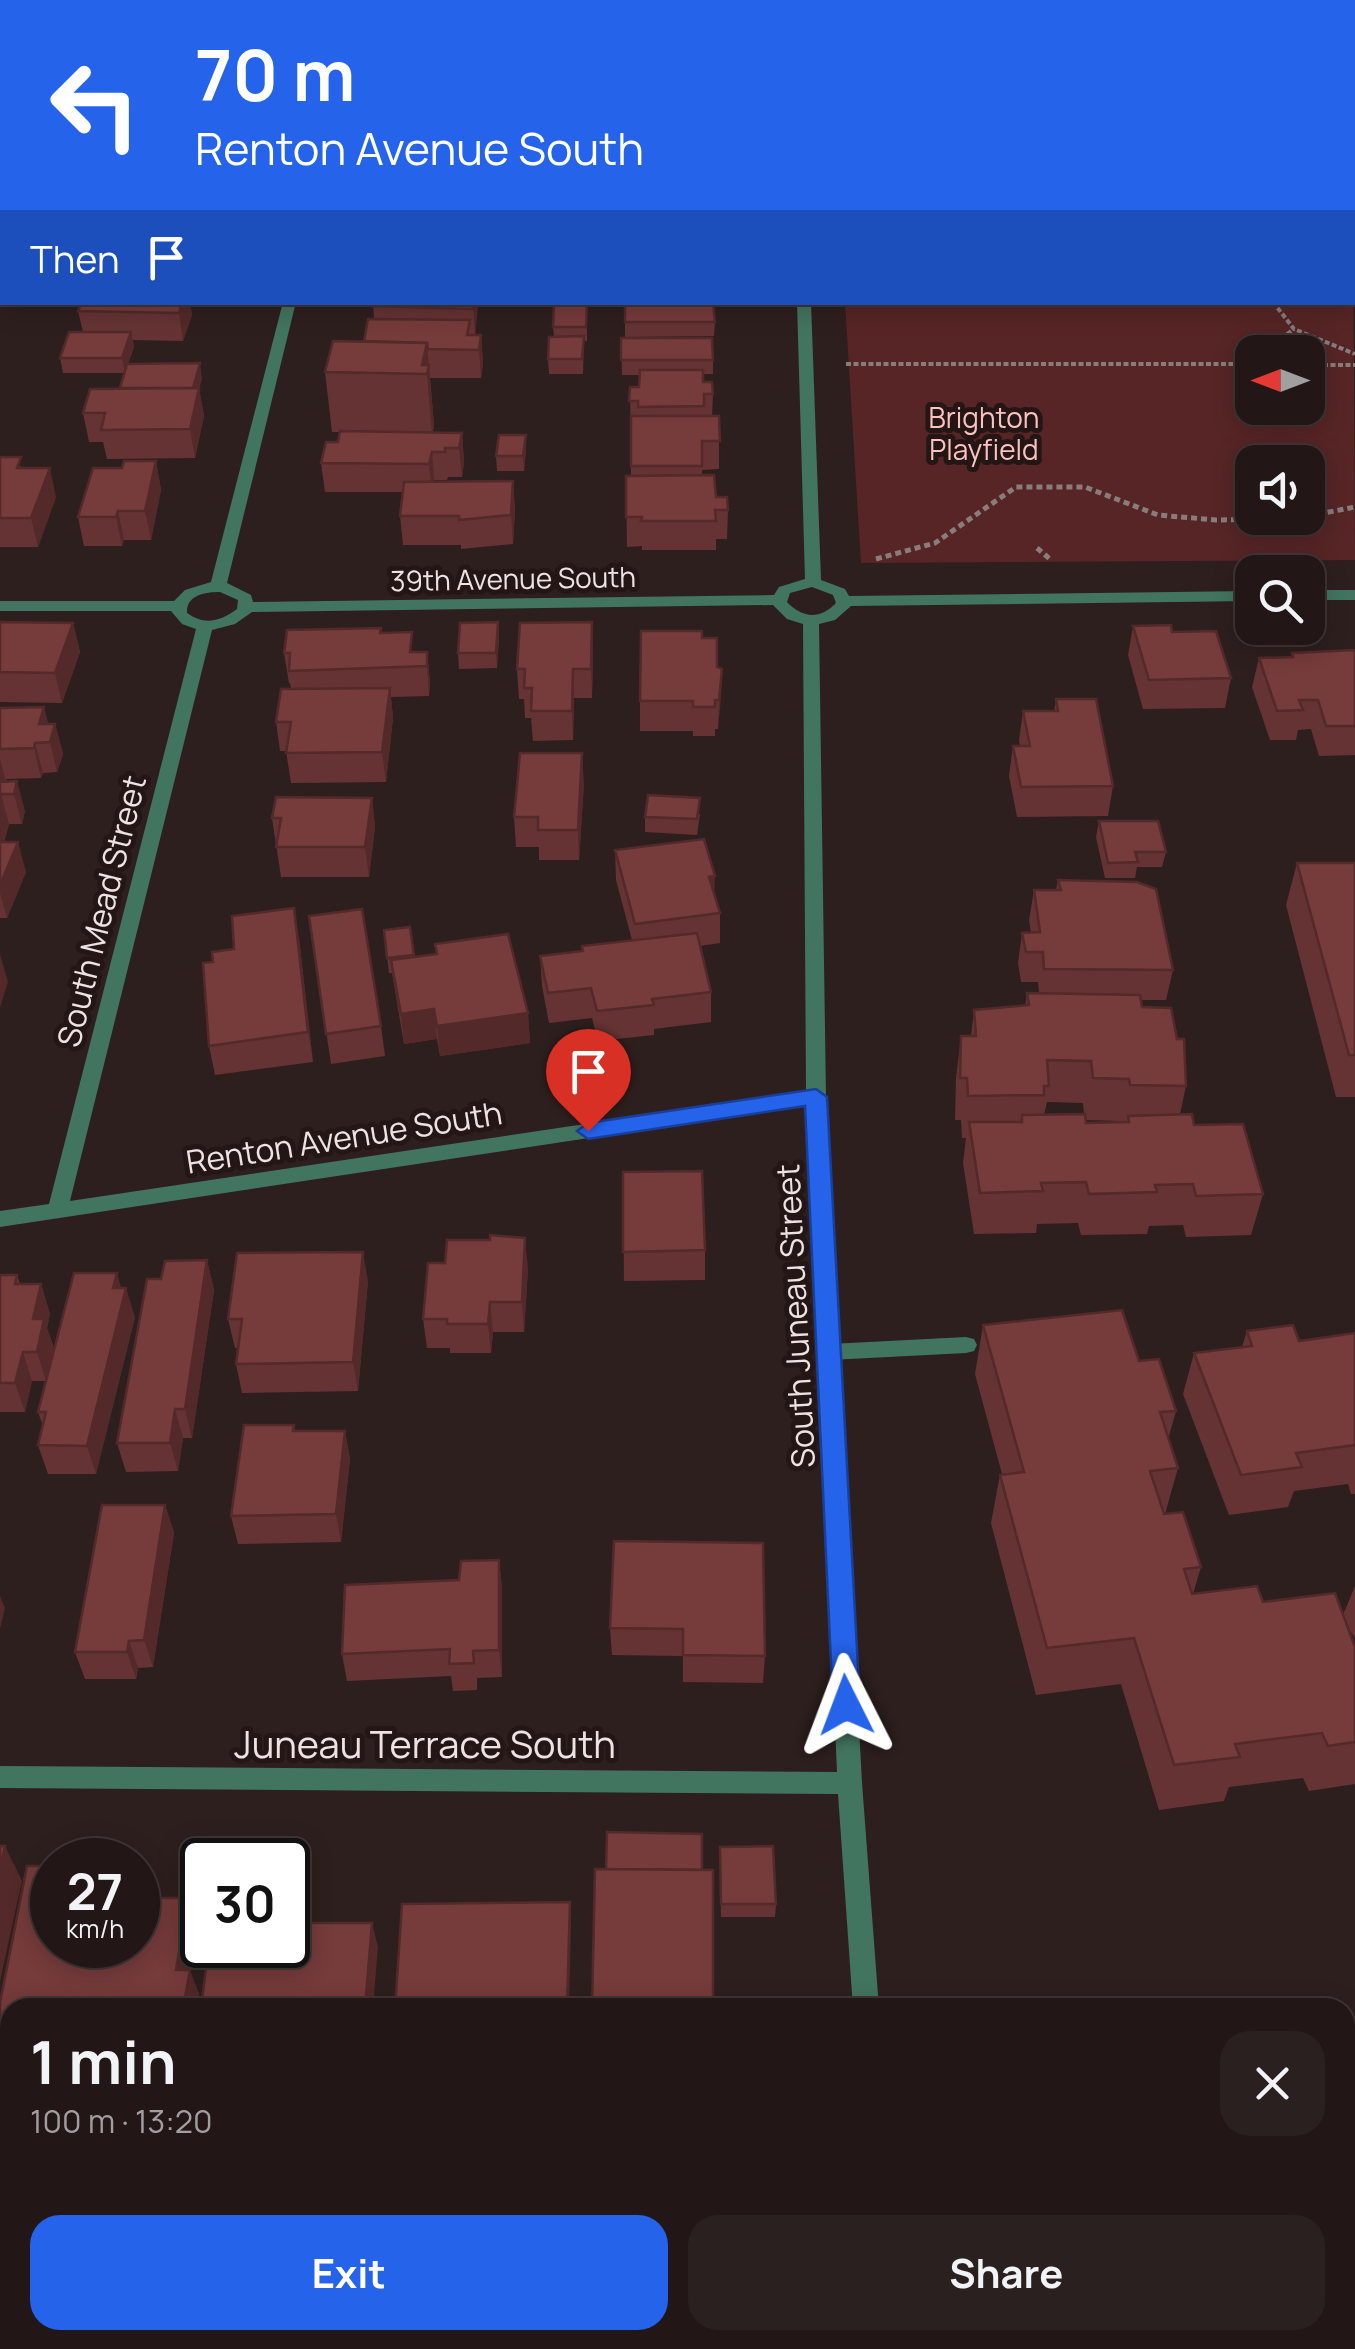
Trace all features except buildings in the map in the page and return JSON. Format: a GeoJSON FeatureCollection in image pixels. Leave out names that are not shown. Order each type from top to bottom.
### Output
{"type":"FeatureCollection","features":[{"type":"Feature","properties":{"kind":"street"},"geometry":{"type":"LineString","coordinates":[[218,587],[289,305]]}},
{"type":"Feature","properties":{"kind":"street"},"geometry":{"type":"LineString","coordinates":[[804,305],[812,582]]}},
{"type":"Feature","properties":{"kind":"street"},"geometry":{"type":"LineString","coordinates":[[812,582],[834,588],[844,601],[836,615],[811,620],[788,614],[779,600],[792,586],[812,582]]}},
{"type":"Feature","properties":{"kind":"street"},"geometry":{"type":"LineString","coordinates":[[0,606],[179,606],[192,592],[218,587],[241,592],[246,607],[228,622],[205,626],[185,620],[179,606]]}},
{"type":"Feature","properties":{"kind":"street"},"geometry":{"type":"LineString","coordinates":[[1325,595],[1355,594]]}},
{"type":"Feature","properties":{"kind":"street"},"geometry":{"type":"LineString","coordinates":[[844,601],[1235,596]]}},
{"type":"Feature","properties":{"kind":"street","name":"39th Avenue South"},"geometry":{"type":"LineString","coordinates":[[246,607],[779,600]]}},
{"type":"Feature","properties":{"kind":"street","name":"South Juneau Street"},"geometry":{"type":"LineString","coordinates":[[811,620],[816,1097],[850,1783],[865,1998]]}},
{"type":"Feature","properties":{"kind":"street","name":"South Mead Street"},"geometry":{"type":"LineString","coordinates":[[57,1211],[205,626]]}},
{"type":"Feature","properties":{"kind":"street","name":"Renton Avenue South"},"geometry":{"type":"LineString","coordinates":[[0,1218],[816,1097]]}},
{"type":"Feature","properties":{"kind":"street"},"geometry":{"type":"LineString","coordinates":[[830,1352],[966,1346]]}},
{"type":"Feature","properties":{"kind":"street","name":"Juneau Terrace South"},"geometry":{"type":"LineString","coordinates":[[0,1777],[850,1783]]}},
{"type":"Feature","properties":{"kind":"path"},"geometry":{"type":"LineString","coordinates":[[1274,305],[1294,329],[1355,354]]}},
{"type":"Feature","properties":{"kind":"path"},"geometry":{"type":"LineString","coordinates":[[1286,335],[1294,329]]}},
{"type":"Feature","properties":{"kind":"path"},"geometry":{"type":"LineString","coordinates":[[846,364],[1235,363]]}},
{"type":"Feature","properties":{"kind":"path"},"geometry":{"type":"LineString","coordinates":[[1325,364],[1355,365]]}},
{"type":"Feature","properties":{"kind":"path"},"geometry":{"type":"LineString","coordinates":[[871,563],[935,543],[1016,487],[1085,486],[1158,515],[1235,520]]}},
{"type":"Feature","properties":{"kind":"path"},"geometry":{"type":"LineString","coordinates":[[1325,513],[1355,507]]}},
{"type":"Feature","properties":{"kind":"green space","name":"Brighton Playfield"},"geometry":{"type":"Polygon","coordinates":[[[845,305],[1354,305],[1355,560],[1325,560],[1325,555],[1235,555],[1235,561],[861,563],[845,305]]]}},
{"type":"Feature","properties":{"kind":"route"},"geometry":{"type":"LineString","coordinates":[[588,1131],[816,1097],[846,1705]]}}]}
